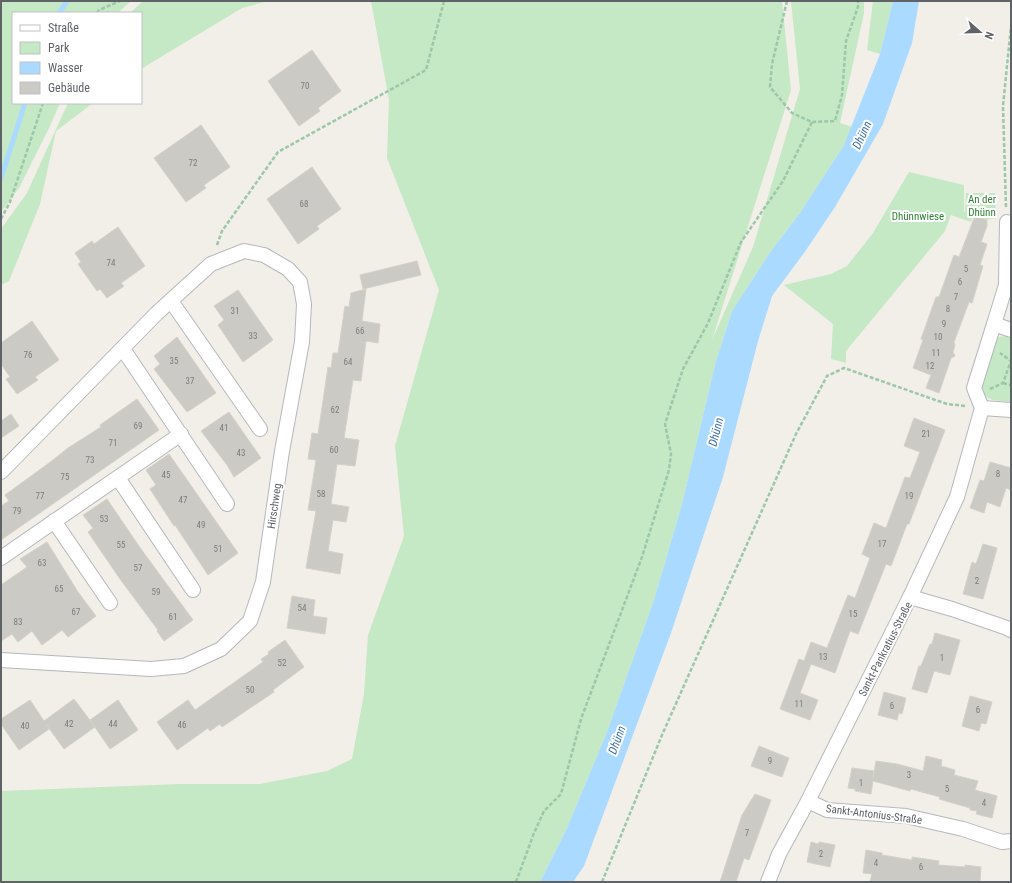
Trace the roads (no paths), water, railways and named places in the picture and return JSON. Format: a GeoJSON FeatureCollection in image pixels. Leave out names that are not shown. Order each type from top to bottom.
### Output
{"type":"FeatureCollection","features":[{"type":"Feature","properties":{"kind":"street"},"geometry":{"type":"LineString","coordinates":[[1007,222],[1006,285],[974,388],[980,401],[1011,410]]}},
{"type":"Feature","properties":{"kind":"street","name":"Hirschweg"},"geometry":{"type":"LineString","coordinates":[[1,472],[157,313],[211,264],[244,251],[264,255],[288,269],[300,282],[304,304],[302,342],[282,451],[263,582],[250,622],[221,649],[184,666],[151,669],[1,660]]}},
{"type":"Feature","properties":{"kind":"street"},"geometry":{"type":"LineString","coordinates":[[171,301],[260,429]]}},
{"type":"Feature","properties":{"kind":"street"},"geometry":{"type":"LineString","coordinates":[[994,324],[1011,330]]}},
{"type":"Feature","properties":{"kind":"street"},"geometry":{"type":"LineString","coordinates":[[123,349],[227,504]]}},
{"type":"Feature","properties":{"kind":"street","name":"Sankt-Pankratius-Straße"},"geometry":{"type":"LineString","coordinates":[[768,882],[780,854],[910,597],[957,497],[980,401]]}},
{"type":"Feature","properties":{"kind":"street"},"geometry":{"type":"LineString","coordinates":[[1,558],[181,434]]}},
{"type":"Feature","properties":{"kind":"street"},"geometry":{"type":"LineString","coordinates":[[118,478],[193,590]]}},
{"type":"Feature","properties":{"kind":"street"},"geometry":{"type":"LineString","coordinates":[[54,521],[110,603]]}},
{"type":"Feature","properties":{"kind":"street"},"geometry":{"type":"LineString","coordinates":[[910,597],[952,609],[1011,630]]}},
{"type":"Feature","properties":{"kind":"street","name":"Sankt-Antonius-Straße"},"geometry":{"type":"LineString","coordinates":[[808,801],[827,810],[906,816],[963,829],[1002,842],[1011,841]]}},
{"type":"Feature","properties":{"kind":"water","name":"Dhünn"},"geometry":{"type":"Polygon","coordinates":[[[893,1],[919,1],[912,43],[883,124],[835,207],[804,253],[772,296],[758,341],[723,477],[671,633],[584,866],[573,882],[540,882],[567,828],[607,732],[654,600],[682,504],[716,361],[732,311],[771,251],[800,213],[844,145],[880,54],[893,1]]]}},
{"type":"Feature","properties":{"kind":"waterway"},"geometry":{"type":"LineString","coordinates":[[60,12],[67,1]]}},
{"type":"Feature","properties":{"kind":"waterway"},"geometry":{"type":"LineString","coordinates":[[1,178],[25,104]]}},
{"type":"Feature","properties":{"kind":"park label","name":"An der Dhünn"},"geometry":{"type":"Point","coordinates":[982,205]}},
{"type":"Feature","properties":{"kind":"park label","name":"Dhünnwiese"},"geometry":{"type":"Point","coordinates":[918,216]}}]}
